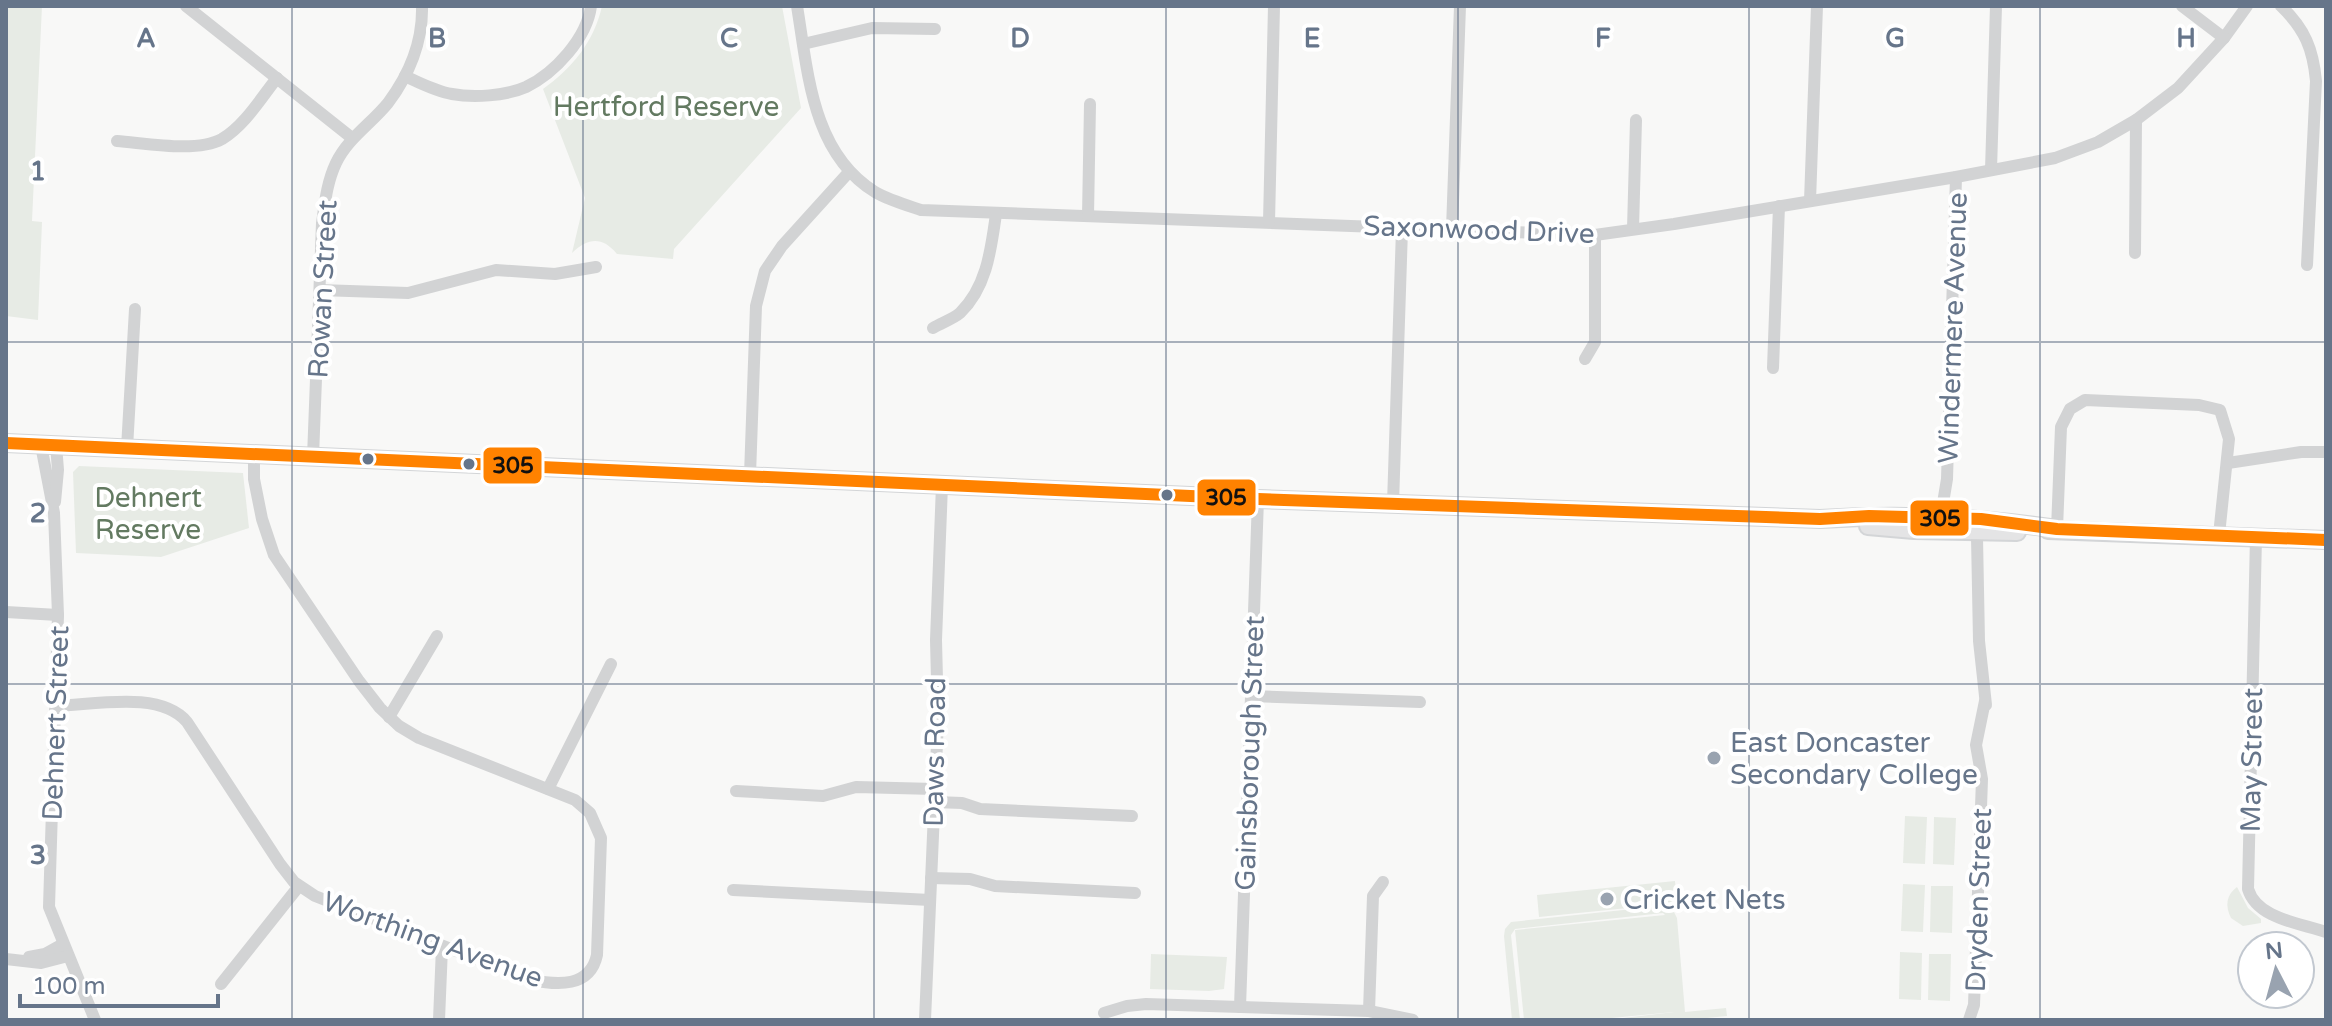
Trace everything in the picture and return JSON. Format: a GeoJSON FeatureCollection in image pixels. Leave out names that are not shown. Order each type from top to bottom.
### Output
{"type":"FeatureCollection","features":[{"type":"Feature","properties":{"kind":"main road"},"geometry":{"type":"LineString","coordinates":[[6,443],[1258,499],[1820,519],[1873,526],[1946,522],[1981,528],[2326,540]]}},
{"type":"Feature","properties":{"kind":"street"},"geometry":{"type":"LineString","coordinates":[[186,6],[352,138]]}},
{"type":"Feature","properties":{"kind":"street","name":"Rowan Street"},"geometry":{"type":"LineString","coordinates":[[313,457],[322,223],[327,186],[337,161],[352,138],[387,103],[405,76],[423,23],[422,6]]}},
{"type":"Feature","properties":{"kind":"street"},"geometry":{"type":"LineString","coordinates":[[405,76],[453,95],[491,95],[526,87],[564,58],[590,16],[591,6]]}},
{"type":"Feature","properties":{"kind":"street"},"geometry":{"type":"LineString","coordinates":[[750,475],[756,306],[765,271],[782,246],[849,172],[832,149],[819,122],[797,6]]}},
{"type":"Feature","properties":{"kind":"street"},"geometry":{"type":"LineString","coordinates":[[1269,222],[1274,6]]}},
{"type":"Feature","properties":{"kind":"street"},"geometry":{"type":"LineString","coordinates":[[1452,229],[1460,6]]}},
{"type":"Feature","properties":{"kind":"street"},"geometry":{"type":"LineString","coordinates":[[1810,201],[1817,6]]}},
{"type":"Feature","properties":{"kind":"street"},"geometry":{"type":"LineString","coordinates":[[1991,170],[1996,6]]}},
{"type":"Feature","properties":{"kind":"street"},"geometry":{"type":"LineString","coordinates":[[2182,6],[2224,38]]}},
{"type":"Feature","properties":{"kind":"street","name":"Saxonwood Drive"},"geometry":{"type":"LineString","coordinates":[[849,172],[877,193],[921,210],[1595,235],[2055,158],[2098,142],[2136,120],[2178,88],[2224,38],[2247,6]]}},
{"type":"Feature","properties":{"kind":"street"},"geometry":{"type":"LineString","coordinates":[[2281,6],[2302,29],[2313,55],[2316,81],[2307,265]]}},
{"type":"Feature","properties":{"kind":"street"},"geometry":{"type":"LineString","coordinates":[[803,44],[872,28],[935,29]]}},
{"type":"Feature","properties":{"kind":"street"},"geometry":{"type":"LineString","coordinates":[[117,141],[191,146],[221,140],[244,120],[277,78]]}},
{"type":"Feature","properties":{"kind":"street"},"geometry":{"type":"LineString","coordinates":[[1088,216],[1090,104]]}},
{"type":"Feature","properties":{"kind":"street"},"geometry":{"type":"LineString","coordinates":[[1633,229],[1636,120]]}},
{"type":"Feature","properties":{"kind":"street"},"geometry":{"type":"LineString","coordinates":[[2135,253],[2136,120]]}},
{"type":"Feature","properties":{"kind":"street","name":"Windermere Avenue"},"geometry":{"type":"LineString","coordinates":[[1946,522],[1943,498],[1947,479],[1956,177]]}},
{"type":"Feature","properties":{"kind":"street"},"geometry":{"type":"LineString","coordinates":[[1773,368],[1779,206]]}},
{"type":"Feature","properties":{"kind":"street"},"geometry":{"type":"LineString","coordinates":[[933,328],[958,315],[978,290],[991,254],[996,214]]}},
{"type":"Feature","properties":{"kind":"street"},"geometry":{"type":"LineString","coordinates":[[1393,504],[1402,229]]}},
{"type":"Feature","properties":{"kind":"street"},"geometry":{"type":"LineString","coordinates":[[1585,359],[1595,342],[1595,235]]}},
{"type":"Feature","properties":{"kind":"street"},"geometry":{"type":"LineString","coordinates":[[320,290],[408,293],[496,270],[555,274],[596,267]]}},
{"type":"Feature","properties":{"kind":"street"},"geometry":{"type":"LineString","coordinates":[[127,448],[135,309]]}},
{"type":"Feature","properties":{"kind":"street"},"geometry":{"type":"LineString","coordinates":[[2057,529],[2061,427],[2070,409],[2085,400],[2199,405],[2220,410],[2229,439],[2219,535]]}},
{"type":"Feature","properties":{"kind":"street","name":"Dehnert Street"},"geometry":{"type":"LineString","coordinates":[[49,445],[58,470],[54,513],[58,615],[48,902],[51,917],[95,1020]]}},
{"type":"Feature","properties":{"kind":"street"},"geometry":{"type":"LineString","coordinates":[[2228,463],[2301,452],[2326,452]]}},
{"type":"Feature","properties":{"kind":"street","name":"Worthing Avenue"},"geometry":{"type":"LineString","coordinates":[[56,701],[163,705],[182,716],[280,864],[299,886],[338,907],[509,973],[543,982],[573,982],[586,976],[594,966],[599,929],[600,832],[590,813],[580,804],[548,789],[419,738],[389,717],[359,681],[281,567],[265,531],[258,495],[259,454]]}},
{"type":"Feature","properties":{"kind":"street","name":"Daws Road"},"geometry":{"type":"LineString","coordinates":[[925,1020],[938,720],[936,640],[942,485]]}},
{"type":"Feature","properties":{"kind":"street","name":"Gainsborough Street"},"geometry":{"type":"LineString","coordinates":[[1240,1007],[1258,499]]}},
{"type":"Feature","properties":{"kind":"street","name":"Dryden Street"},"geometry":{"type":"LineString","coordinates":[[1969,1020],[1974,1005],[1982,779],[1976,745],[1985,701],[1978,622],[1979,581],[1984,554],[1981,528]]}},
{"type":"Feature","properties":{"kind":"street","name":"May Street"},"geometry":{"type":"LineString","coordinates":[[2256,537],[2248,889],[2254,903],[2264,912],[2326,932]]}},
{"type":"Feature","properties":{"kind":"street"},"geometry":{"type":"LineString","coordinates":[[6,612],[58,615]]}},
{"type":"Feature","properties":{"kind":"street"},"geometry":{"type":"LineString","coordinates":[[389,717],[437,636]]}},
{"type":"Feature","properties":{"kind":"street"},"geometry":{"type":"LineString","coordinates":[[548,789],[611,664]]}},
{"type":"Feature","properties":{"kind":"street"},"geometry":{"type":"LineString","coordinates":[[1251,696],[1420,702]]}},
{"type":"Feature","properties":{"kind":"street"},"geometry":{"type":"LineString","coordinates":[[736,791],[823,796],[856,787],[935,795],[980,809],[1132,816]]}},
{"type":"Feature","properties":{"kind":"street"},"geometry":{"type":"LineString","coordinates":[[931,878],[970,879],[995,886],[1135,893]]}},
{"type":"Feature","properties":{"kind":"street"},"geometry":{"type":"LineString","coordinates":[[1369,1011],[1373,896],[1383,882]]}},
{"type":"Feature","properties":{"kind":"street"},"geometry":{"type":"LineString","coordinates":[[221,984],[299,886]]}},
{"type":"Feature","properties":{"kind":"street"},"geometry":{"type":"LineString","coordinates":[[733,890],[930,900]]}},
{"type":"Feature","properties":{"kind":"street"},"geometry":{"type":"LineString","coordinates":[[439,1020],[442,947]]}},
{"type":"Feature","properties":{"kind":"street"},"geometry":{"type":"LineString","coordinates":[[10,959],[66,950]]}},
{"type":"Feature","properties":{"kind":"street"},"geometry":{"type":"LineString","coordinates":[[1104,1013],[1141,1004],[1369,1011],[1413,1020]]}},
{"type":"Feature","properties":{"kind":"green space"},"geometry":{"type":"Polygon","coordinates":[[[6,6],[42,6],[32,221],[42,222],[38,320],[6,316],[6,6]]]}},
{"type":"Feature","properties":{"kind":"green space","name":"Hertford Reserve"},"geometry":{"type":"Polygon","coordinates":[[[602,6],[782,6],[801,108],[674,249],[673,259],[617,254],[606,244],[595,241],[584,244],[572,253],[585,198],[543,89],[580,53],[593,31],[602,6]]]}},
{"type":"Feature","properties":{"kind":"green space","name":"Dehnert Reserve"},"geometry":{"type":"Polygon","coordinates":[[[79,466],[243,473],[249,528],[161,557],[76,553],[73,472],[79,466]]]}},
{"type":"Feature","properties":{"kind":"green space"},"geometry":{"type":"Polygon","coordinates":[[[1905,816],[1927,817],[1925,864],[1903,863],[1905,816]]]}},
{"type":"Feature","properties":{"kind":"green space"},"geometry":{"type":"Polygon","coordinates":[[[1934,817],[1956,818],[1954,865],[1933,864],[1934,817]]]}},
{"type":"Feature","properties":{"kind":"green space","name":"Cricket Nets"},"geometry":{"type":"Polygon","coordinates":[[[1675,881],[1677,903],[1539,917],[1537,895],[1675,881]]]}},
{"type":"Feature","properties":{"kind":"green space"},"geometry":{"type":"Polygon","coordinates":[[[1903,884],[1925,885],[1923,932],[1901,931],[1903,884]]]}},
{"type":"Feature","properties":{"kind":"green space"},"geometry":{"type":"Polygon","coordinates":[[[1931,886],[1953,886],[1952,933],[1930,932],[1931,886]]]}},
{"type":"Feature","properties":{"kind":"green space"},"geometry":{"type":"Polygon","coordinates":[[[2237,887],[2248,908],[2261,919],[2261,923],[2243,926],[2231,918],[2228,901],[2237,887]]]}},
{"type":"Feature","properties":{"kind":"green space"},"geometry":{"type":"Polygon","coordinates":[[[1661,906],[1673,910],[1677,918],[1685,1012],[1726,1008],[1727,1016],[1687,1020],[1606,1020],[1674,1012],[1591,1020],[1524,1020],[1515,930],[1665,915],[1663,913],[1515,929],[1511,935],[1520,1020],[1512,1020],[1504,936],[1511,922],[1661,906]]]}},
{"type":"Feature","properties":{"kind":"green space"},"geometry":{"type":"Polygon","coordinates":[[[1900,952],[1922,953],[1921,1000],[1899,999],[1900,952]]]}},
{"type":"Feature","properties":{"kind":"green space"},"geometry":{"type":"Polygon","coordinates":[[[1151,954],[1227,957],[1224,989],[1150,989],[1151,954]]]}},
{"type":"Feature","properties":{"kind":"green space"},"geometry":{"type":"Polygon","coordinates":[[[1929,954],[1951,954],[1950,1001],[1928,1000],[1929,954]]]}},
{"type":"Feature","properties":{"kind":"transit line","name":"305"},"geometry":{"type":"LineString","coordinates":[[6,443],[1258,499],[1820,519],[1869,516],[1981,519],[2057,529],[2326,540]]}},
{"type":"Feature","properties":{"kind":"place","name":"East Doncaster Secondary College"},"geometry":{"type":"Point","coordinates":[1714,758]}},
{"type":"Feature","properties":{"kind":"place","name":"Cricket Nets"},"geometry":{"type":"Point","coordinates":[1607,899]}}]}
